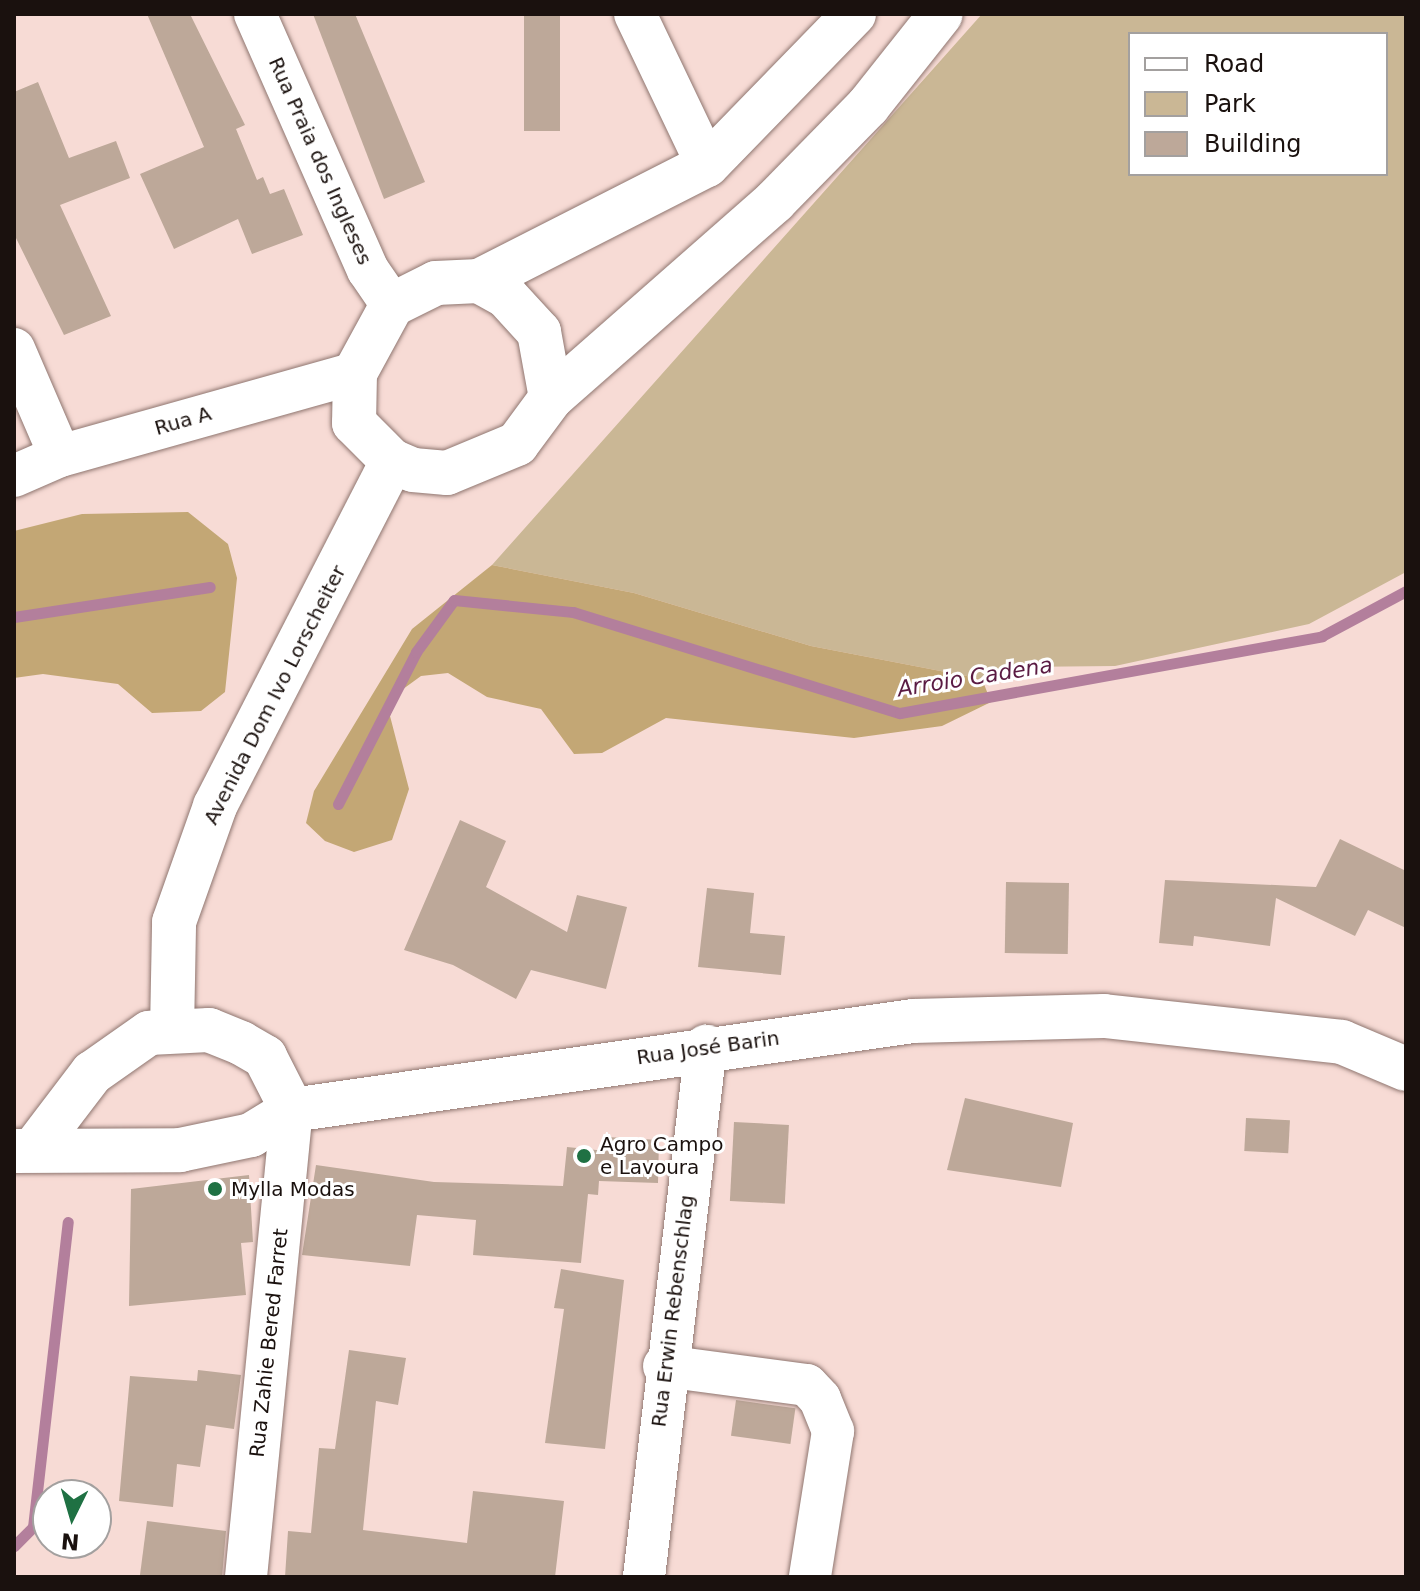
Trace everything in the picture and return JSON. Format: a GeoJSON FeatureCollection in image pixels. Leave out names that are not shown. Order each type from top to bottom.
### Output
{"type":"FeatureCollection","features":[{"type":"Feature","properties":{"kind":"main road"},"geometry":{"type":"LineString","coordinates":[[854,14],[707,165],[479,281],[436,283],[392,305],[355,373],[354,423],[392,461],[447,473],[497,458],[517,444],[551,398],[775,201],[868,106],[941,14]]}},
{"type":"Feature","properties":{"kind":"main road"},"geometry":{"type":"LineString","coordinates":[[479,281],[525,312],[539,332],[551,398]]}},
{"type":"Feature","properties":{"kind":"main road","name":"Avenida Dom Ivo Lorscheiter"},"geometry":{"type":"LineString","coordinates":[[172,1031],[174,922],[215,806],[392,461]]}},
{"type":"Feature","properties":{"kind":"main road","name":"Rua José Barin"},"geometry":{"type":"LineString","coordinates":[[24,1150],[180,1150],[251,1135],[292,1110],[706,1046],[913,1021],[1104,1016],[1342,1042],[1406,1069]]}},
{"type":"Feature","properties":{"kind":"main road"},"geometry":{"type":"LineString","coordinates":[[24,1150],[92,1073],[149,1033],[209,1030],[265,1057],[292,1110]]}},
{"type":"Feature","properties":{"kind":"street","name":"Rua Praia dos Ingleses"},"geometry":{"type":"LineString","coordinates":[[255,14],[368,270],[392,305]]}},
{"type":"Feature","properties":{"kind":"street"},"geometry":{"type":"LineString","coordinates":[[635,14],[707,165]]}},
{"type":"Feature","properties":{"kind":"street"},"geometry":{"type":"LineString","coordinates":[[14,349],[60,456]]}},
{"type":"Feature","properties":{"kind":"street","name":"Rua A"},"geometry":{"type":"LineString","coordinates":[[14,476],[60,456],[355,373]]}},
{"type":"Feature","properties":{"kind":"street","name":"Rua Erwin Rebenschlag"},"geometry":{"type":"LineString","coordinates":[[644,1577],[664,1366],[706,1046]]}},
{"type":"Feature","properties":{"kind":"street","name":"Rua Zahie Bered Farret"},"geometry":{"type":"LineString","coordinates":[[246,1577],[292,1110]]}},
{"type":"Feature","properties":{"kind":"street"},"geometry":{"type":"LineString","coordinates":[[664,1366],[807,1385],[820,1399],[833,1431],[810,1577]]}},
{"type":"Feature","properties":{"kind":"green space"},"geometry":{"type":"Polygon","coordinates":[[[982,14],[1406,14],[1406,572],[1309,624],[1115,666],[1017,667],[982,679],[811,646],[634,593],[492,565],[982,14]]]}},
{"type":"Feature","properties":{"kind":"shaded area"},"geometry":{"type":"Polygon","coordinates":[[[188,512],[228,544],[237,578],[225,692],[201,711],[152,713],[118,684],[43,674],[14,678],[14,531],[82,514],[188,512]]]}},
{"type":"Feature","properties":{"kind":"shaded area"},"geometry":{"type":"Polygon","coordinates":[[[492,565],[634,593],[811,646],[982,679],[991,702],[942,726],[854,738],[666,718],[602,753],[574,754],[541,709],[487,697],[448,673],[421,676],[399,692],[390,716],[409,789],[392,840],[354,852],[325,841],[306,823],[314,791],[412,629],[492,565]]]}},
{"type":"Feature","properties":{"kind":"building"},"geometry":{"type":"Polygon","coordinates":[[[147,14],[190,14],[245,125],[236,129],[257,180],[263,177],[270,194],[284,189],[303,235],[252,254],[238,219],[174,249],[140,174],[204,147],[147,14]]]}},
{"type":"Feature","properties":{"kind":"building"},"geometry":{"type":"Polygon","coordinates":[[[313,14],[355,14],[425,182],[384,199],[313,14]]]}},
{"type":"Feature","properties":{"kind":"building"},"geometry":{"type":"Polygon","coordinates":[[[524,14],[560,14],[560,131],[524,131],[524,14]]]}},
{"type":"Feature","properties":{"kind":"building"},"geometry":{"type":"Polygon","coordinates":[[[38,82],[69,158],[116,141],[130,178],[60,205],[111,316],[64,335],[14,234],[14,92],[38,82]]]}},
{"type":"Feature","properties":{"kind":"building"},"geometry":{"type":"Polygon","coordinates":[[[460,820],[506,841],[486,887],[567,932],[577,895],[627,907],[606,989],[531,970],[516,999],[453,965],[404,950],[460,820]]]}},
{"type":"Feature","properties":{"kind":"building"},"geometry":{"type":"Polygon","coordinates":[[[1340,839],[1406,871],[1406,928],[1368,910],[1355,936],[1276,898],[1270,946],[1194,936],[1193,946],[1159,943],[1165,880],[1316,887],[1340,839]]]}},
{"type":"Feature","properties":{"kind":"building"},"geometry":{"type":"Polygon","coordinates":[[[1006,882],[1069,883],[1068,954],[1005,953],[1006,882]]]}},
{"type":"Feature","properties":{"kind":"building"},"geometry":{"type":"Polygon","coordinates":[[[707,888],[754,893],[750,933],[785,936],[781,975],[698,967],[707,888]]]}},
{"type":"Feature","properties":{"kind":"building"},"geometry":{"type":"Polygon","coordinates":[[[965,1098],[1073,1123],[1061,1187],[947,1170],[965,1098]]]}},
{"type":"Feature","properties":{"kind":"building"},"geometry":{"type":"Polygon","coordinates":[[[1246,1118],[1290,1120],[1288,1153],[1244,1151],[1246,1118]]]}},
{"type":"Feature","properties":{"kind":"building"},"geometry":{"type":"Polygon","coordinates":[[[734,1122],[789,1125],[785,1204],[730,1201],[734,1122]]]}},
{"type":"Feature","properties":{"kind":"building"},"geometry":{"type":"Polygon","coordinates":[[[607,1137],[659,1140],[658,1183],[599,1181],[598,1195],[588,1194],[581,1263],[473,1255],[476,1220],[417,1215],[410,1266],[302,1255],[316,1165],[434,1182],[563,1186],[567,1147],[606,1151],[607,1137]]]}},
{"type":"Feature","properties":{"kind":"building"},"geometry":{"type":"Polygon","coordinates":[[[249,1175],[253,1242],[241,1243],[246,1295],[129,1306],[131,1189],[249,1175]]]}},
{"type":"Feature","properties":{"kind":"building"},"geometry":{"type":"Polygon","coordinates":[[[561,1269],[624,1280],[605,1449],[545,1443],[564,1309],[554,1308],[561,1269]]]}},
{"type":"Feature","properties":{"kind":"building"},"geometry":{"type":"Polygon","coordinates":[[[349,1350],[406,1358],[398,1405],[376,1401],[363,1530],[467,1543],[473,1491],[564,1501],[555,1577],[285,1577],[288,1531],[311,1533],[319,1448],[335,1449],[349,1350]]]}},
{"type":"Feature","properties":{"kind":"building"},"geometry":{"type":"Polygon","coordinates":[[[198,1370],[241,1375],[234,1429],[206,1425],[200,1467],[177,1464],[173,1507],[119,1501],[130,1376],[197,1381],[198,1370]]]}},
{"type":"Feature","properties":{"kind":"building"},"geometry":{"type":"Polygon","coordinates":[[[736,1400],[795,1408],[790,1444],[731,1436],[736,1400]]]}},
{"type":"Feature","properties":{"kind":"building"},"geometry":{"type":"Polygon","coordinates":[[[147,1521],[226,1531],[222,1577],[140,1575],[147,1521]]]}},
{"type":"Feature","properties":{"kind":"waterway","name":"Arroio Cadena"},"geometry":{"type":"LineString","coordinates":[[14,617],[210,587]]}},
{"type":"Feature","properties":{"kind":"waterway","name":"Arroio Cadena"},"geometry":{"type":"LineString","coordinates":[[338,804],[416,652],[454,600],[573,612],[900,713],[1322,636],[1406,591]]}},
{"type":"Feature","properties":{"kind":"waterway"},"geometry":{"type":"LineString","coordinates":[[14,1546],[33,1527],[68,1222]]}},
{"type":"Feature","properties":{"kind":"place","name":"Agro Campo e Lavoura"},"geometry":{"type":"Point","coordinates":[584,1156]}},
{"type":"Feature","properties":{"kind":"place","name":"Mylla Modas"},"geometry":{"type":"Point","coordinates":[215,1189]}}]}
